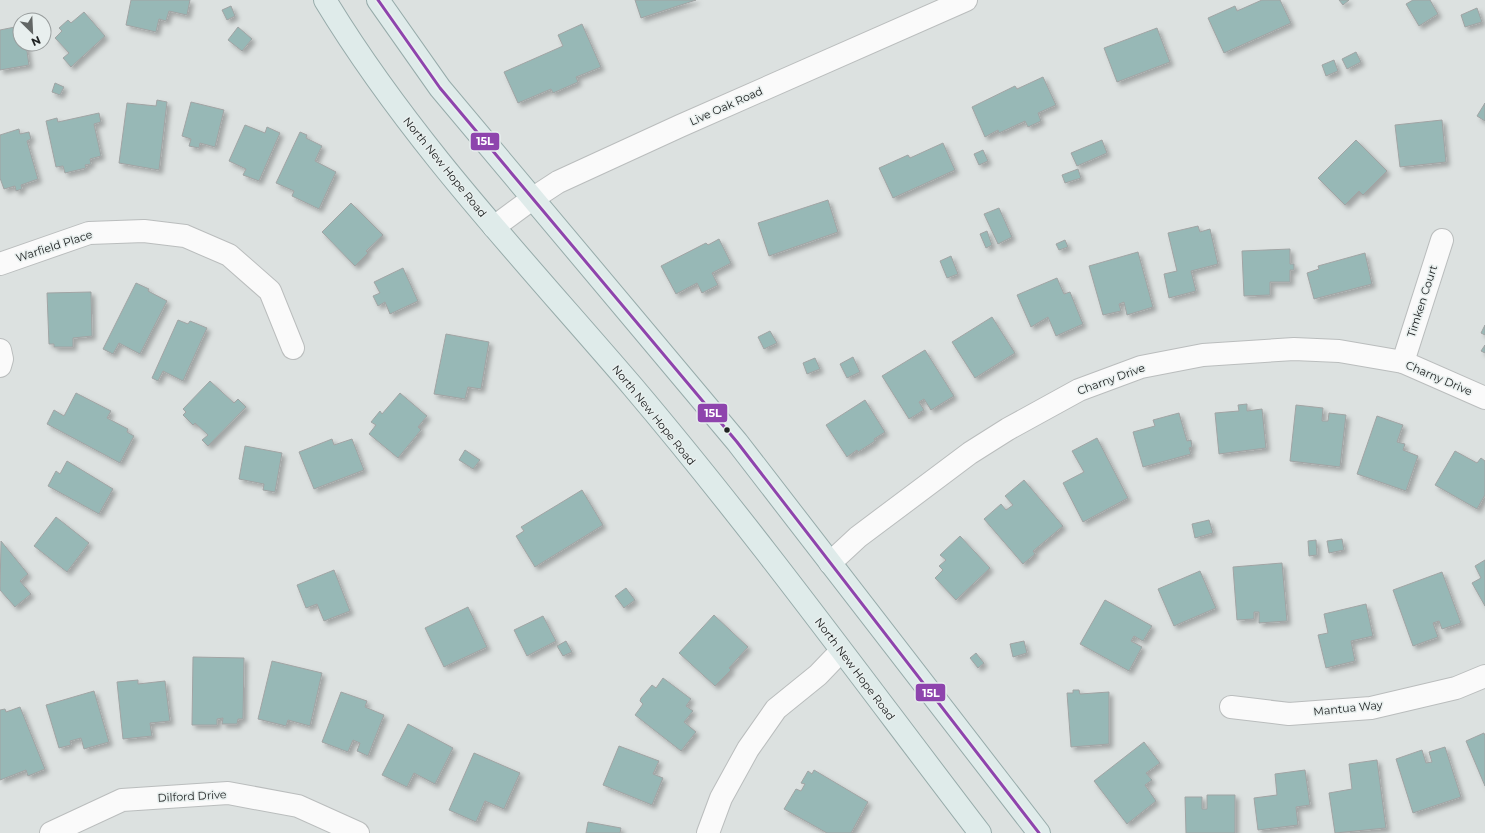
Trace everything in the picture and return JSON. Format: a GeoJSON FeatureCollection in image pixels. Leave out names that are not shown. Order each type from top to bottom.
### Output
{"type":"FeatureCollection","features":[{"type":"Feature","properties":{"kind":"main road","name":"North New Hope Road"},"geometry":{"type":"LineString","coordinates":[[325,0],[394,104],[494,227],[638,394],[752,535],[980,833]]}},
{"type":"Feature","properties":{"kind":"main road"},"geometry":{"type":"LineString","coordinates":[[378,0],[440,88],[737,442],[1039,833]]}},
{"type":"Feature","properties":{"kind":"street","name":"Live Oak Road"},"geometry":{"type":"LineString","coordinates":[[494,227],[558,182],[680,126],[966,0]]}},
{"type":"Feature","properties":{"kind":"street","name":"Warfield Place"},"geometry":{"type":"LineString","coordinates":[[0,264],[89,233],[144,231],[185,236],[229,255],[270,291],[294,348]]}},
{"type":"Feature","properties":{"kind":"street","name":"Timken Court"},"geometry":{"type":"LineString","coordinates":[[1403,362],[1442,240]]}},
{"type":"Feature","properties":{"kind":"street","name":"Charny Drive"},"geometry":{"type":"LineString","coordinates":[[830,563],[858,537],[970,453],[1008,429],[1079,390],[1141,367],[1203,355],[1294,349],[1339,351],[1403,362],[1485,398]]}},
{"type":"Feature","properties":{"kind":"street"},"geometry":{"type":"LineString","coordinates":[[0,350],[2,359],[0,366]]}},
{"type":"Feature","properties":{"kind":"street"},"geometry":{"type":"LineString","coordinates":[[708,833],[721,798],[748,748],[776,709],[818,675],[841,651]]}},
{"type":"Feature","properties":{"kind":"street","name":"Mantua Way"},"geometry":{"type":"LineString","coordinates":[[1230,707],[1288,714],[1371,708],[1456,688],[1485,676]]}},
{"type":"Feature","properties":{"kind":"street","name":"Dilford Drive"},"geometry":{"type":"LineString","coordinates":[[51,833],[122,800],[228,793],[298,806],[358,833]]}},
{"type":"Feature","properties":{"kind":"building"},"geometry":{"type":"Polygon","coordinates":[[[131,0],[190,0],[187,15],[169,11],[166,21],[159,19],[156,32],[126,25],[131,0]]]}},
{"type":"Feature","properties":{"kind":"building"},"geometry":{"type":"Polygon","coordinates":[[[635,0],[696,0],[641,18],[635,0]]]}},
{"type":"Feature","properties":{"kind":"building"},"geometry":{"type":"Polygon","coordinates":[[[1262,0],[1280,0],[1291,23],[1224,53],[1208,18],[1235,6],[1237,11],[1262,0]]]}},
{"type":"Feature","properties":{"kind":"building"},"geometry":{"type":"Polygon","coordinates":[[[1339,0],[1349,0],[1343,5],[1339,0]]]}},
{"type":"Feature","properties":{"kind":"building"},"geometry":{"type":"Polygon","coordinates":[[[1413,0],[1430,0],[1438,14],[1419,26],[1406,4],[1413,0]]]}},
{"type":"Feature","properties":{"kind":"building"},"geometry":{"type":"Polygon","coordinates":[[[231,6],[235,16],[227,20],[222,10],[231,6]]]}},
{"type":"Feature","properties":{"kind":"building"},"geometry":{"type":"Polygon","coordinates":[[[1477,8],[1482,22],[1465,27],[1461,15],[1477,8]]]}},
{"type":"Feature","properties":{"kind":"building"},"geometry":{"type":"Polygon","coordinates":[[[84,12],[105,36],[71,67],[63,58],[69,53],[55,38],[62,31],[59,28],[68,20],[71,23],[84,12]]]}},
{"type":"Feature","properties":{"kind":"building"},"geometry":{"type":"Polygon","coordinates":[[[582,24],[601,67],[576,77],[578,82],[553,93],[551,89],[518,103],[504,72],[563,46],[558,35],[582,24]]]}},
{"type":"Feature","properties":{"kind":"building"},"geometry":{"type":"Polygon","coordinates":[[[238,27],[252,39],[242,51],[228,40],[238,27]]]}},
{"type":"Feature","properties":{"kind":"building"},"geometry":{"type":"Polygon","coordinates":[[[12,28],[12,52],[27,52],[29,65],[0,70],[0,30],[12,28]]]}},
{"type":"Feature","properties":{"kind":"building"},"geometry":{"type":"Polygon","coordinates":[[[1157,28],[1170,62],[1117,82],[1104,48],[1157,28]]]}},
{"type":"Feature","properties":{"kind":"building"},"geometry":{"type":"Polygon","coordinates":[[[1356,52],[1361,62],[1347,69],[1342,59],[1356,52]]]}},
{"type":"Feature","properties":{"kind":"building"},"geometry":{"type":"Polygon","coordinates":[[[1334,60],[1338,71],[1326,76],[1322,65],[1334,60]]]}},
{"type":"Feature","properties":{"kind":"building"},"geometry":{"type":"Polygon","coordinates":[[[1043,77],[1056,105],[1038,113],[1041,121],[1028,127],[1025,121],[999,133],[998,130],[985,137],[972,107],[1015,86],[1017,89],[1043,77]]]}},
{"type":"Feature","properties":{"kind":"building"},"geometry":{"type":"Polygon","coordinates":[[[55,83],[64,87],[60,95],[52,92],[55,83]]]}},
{"type":"Feature","properties":{"kind":"building"},"geometry":{"type":"Polygon","coordinates":[[[157,100],[167,102],[159,170],[119,163],[127,103],[156,106],[157,100]]]}},
{"type":"Feature","properties":{"kind":"building"},"geometry":{"type":"Polygon","coordinates":[[[191,102],[224,110],[215,147],[200,143],[199,148],[189,146],[191,139],[182,136],[191,102]]]}},
{"type":"Feature","properties":{"kind":"building"},"geometry":{"type":"Polygon","coordinates":[[[1485,103],[1485,121],[1477,116],[1485,103]]]}},
{"type":"Feature","properties":{"kind":"building"},"geometry":{"type":"Polygon","coordinates":[[[99,113],[101,122],[94,124],[101,156],[90,159],[91,164],[85,165],[86,168],[65,173],[63,166],[56,167],[46,121],[57,118],[58,122],[99,113]]]}},
{"type":"Feature","properties":{"kind":"building"},"geometry":{"type":"Polygon","coordinates":[[[1442,120],[1446,162],[1400,167],[1395,125],[1442,120]]]}},
{"type":"Feature","properties":{"kind":"building"},"geometry":{"type":"Polygon","coordinates":[[[245,125],[265,133],[267,127],[280,133],[259,181],[243,175],[246,169],[229,161],[245,125]]]}},
{"type":"Feature","properties":{"kind":"building"},"geometry":{"type":"Polygon","coordinates":[[[19,129],[20,134],[29,132],[31,139],[27,141],[38,179],[21,185],[22,189],[16,191],[15,186],[4,189],[0,178],[0,135],[19,129]]]}},
{"type":"Feature","properties":{"kind":"building"},"geometry":{"type":"Polygon","coordinates":[[[300,132],[307,135],[306,138],[322,146],[315,161],[336,172],[319,209],[292,196],[294,191],[276,183],[300,132]]]}},
{"type":"Feature","properties":{"kind":"building"},"geometry":{"type":"Polygon","coordinates":[[[1102,140],[1107,153],[1077,166],[1071,153],[1102,140]]]}},
{"type":"Feature","properties":{"kind":"building"},"geometry":{"type":"Polygon","coordinates":[[[1356,140],[1387,171],[1363,195],[1359,191],[1345,205],[1318,178],[1356,140]]]}},
{"type":"Feature","properties":{"kind":"building"},"geometry":{"type":"Polygon","coordinates":[[[943,143],[955,170],[893,198],[879,168],[908,155],[910,158],[943,143]]]}},
{"type":"Feature","properties":{"kind":"building"},"geometry":{"type":"Polygon","coordinates":[[[983,150],[988,161],[979,165],[974,154],[983,150]]]}},
{"type":"Feature","properties":{"kind":"building"},"geometry":{"type":"Polygon","coordinates":[[[1078,169],[1081,178],[1065,183],[1062,175],[1078,169]]]}},
{"type":"Feature","properties":{"kind":"building"},"geometry":{"type":"Polygon","coordinates":[[[828,200],[838,232],[769,256],[758,223],[828,200]]]}},
{"type":"Feature","properties":{"kind":"building"},"geometry":{"type":"Polygon","coordinates":[[[351,203],[383,235],[366,251],[368,253],[355,266],[322,232],[351,203]]]}},
{"type":"Feature","properties":{"kind":"building"},"geometry":{"type":"Polygon","coordinates":[[[999,208],[1012,237],[998,244],[984,214],[999,208]]]}},
{"type":"Feature","properties":{"kind":"building"},"geometry":{"type":"Polygon","coordinates":[[[1198,226],[1200,232],[1210,229],[1218,264],[1191,271],[1196,291],[1169,298],[1164,274],[1177,271],[1168,233],[1198,226]]]}},
{"type":"Feature","properties":{"kind":"building"},"geometry":{"type":"Polygon","coordinates":[[[987,231],[992,245],[986,248],[980,234],[987,231]]]}},
{"type":"Feature","properties":{"kind":"building"},"geometry":{"type":"Polygon","coordinates":[[[719,239],[731,263],[712,273],[718,285],[702,293],[697,283],[676,294],[661,266],[706,243],[708,245],[719,239]]]}},
{"type":"Feature","properties":{"kind":"building"},"geometry":{"type":"Polygon","coordinates":[[[1065,240],[1068,247],[1059,250],[1056,244],[1065,240]]]}},
{"type":"Feature","properties":{"kind":"building"},"geometry":{"type":"Polygon","coordinates":[[[1290,249],[1290,264],[1294,264],[1294,270],[1290,270],[1290,282],[1270,282],[1270,295],[1244,296],[1242,251],[1290,249]]]}},
{"type":"Feature","properties":{"kind":"building"},"geometry":{"type":"Polygon","coordinates":[[[1138,252],[1153,307],[1127,315],[1124,302],[1119,304],[1121,311],[1103,315],[1089,266],[1138,252]]]}},
{"type":"Feature","properties":{"kind":"building"},"geometry":{"type":"Polygon","coordinates":[[[1365,253],[1372,284],[1314,299],[1307,273],[1319,269],[1318,266],[1365,253]]]}},
{"type":"Feature","properties":{"kind":"building"},"geometry":{"type":"Polygon","coordinates":[[[951,256],[958,274],[947,278],[940,261],[951,256]]]}},
{"type":"Feature","properties":{"kind":"building"},"geometry":{"type":"Polygon","coordinates":[[[403,268],[418,301],[390,314],[385,302],[378,306],[373,296],[380,293],[374,282],[403,268]]]}},
{"type":"Feature","properties":{"kind":"building"},"geometry":{"type":"Polygon","coordinates":[[[1057,278],[1064,294],[1070,292],[1083,324],[1056,336],[1048,317],[1031,327],[1017,295],[1057,278]]]}},
{"type":"Feature","properties":{"kind":"building"},"geometry":{"type":"Polygon","coordinates":[[[136,283],[149,289],[148,291],[167,301],[140,354],[119,343],[113,354],[103,349],[136,283]]]}},
{"type":"Feature","properties":{"kind":"building"},"geometry":{"type":"Polygon","coordinates":[[[91,292],[92,336],[73,338],[73,347],[54,347],[54,344],[49,344],[47,293],[91,292]]]}},
{"type":"Feature","properties":{"kind":"building"},"geometry":{"type":"Polygon","coordinates":[[[992,317],[1015,353],[975,378],[952,342],[992,317]]]}},
{"type":"Feature","properties":{"kind":"building"},"geometry":{"type":"Polygon","coordinates":[[[178,320],[188,324],[190,321],[207,328],[183,381],[163,371],[158,381],[152,378],[178,320]]]}},
{"type":"Feature","properties":{"kind":"building"},"geometry":{"type":"Polygon","coordinates":[[[1485,325],[1485,335],[1481,333],[1485,325]]]}},
{"type":"Feature","properties":{"kind":"building"},"geometry":{"type":"Polygon","coordinates":[[[770,331],[777,343],[764,349],[758,337],[770,331]]]}},
{"type":"Feature","properties":{"kind":"building"},"geometry":{"type":"Polygon","coordinates":[[[446,334],[489,342],[481,389],[468,387],[465,399],[434,394],[446,334]]]}},
{"type":"Feature","properties":{"kind":"building"},"geometry":{"type":"Polygon","coordinates":[[[1485,345],[1485,353],[1481,351],[1485,345]]]}},
{"type":"Feature","properties":{"kind":"building"},"geometry":{"type":"Polygon","coordinates":[[[925,350],[954,396],[931,410],[924,399],[919,402],[924,410],[909,419],[882,376],[925,350]]]}},
{"type":"Feature","properties":{"kind":"building"},"geometry":{"type":"Polygon","coordinates":[[[853,357],[860,372],[847,378],[840,364],[853,357]]]}},
{"type":"Feature","properties":{"kind":"building"},"geometry":{"type":"Polygon","coordinates":[[[815,358],[820,369],[807,374],[803,363],[815,358]]]}},
{"type":"Feature","properties":{"kind":"building"},"geometry":{"type":"Polygon","coordinates":[[[210,381],[234,403],[238,399],[246,407],[208,446],[202,440],[208,435],[195,423],[193,425],[183,415],[186,412],[183,409],[210,381]]]}},
{"type":"Feature","properties":{"kind":"building"},"geometry":{"type":"Polygon","coordinates":[[[76,393],[111,411],[107,418],[128,429],[127,432],[134,436],[120,463],[47,424],[54,410],[64,416],[76,393]]]}},
{"type":"Feature","properties":{"kind":"building"},"geometry":{"type":"Polygon","coordinates":[[[400,393],[427,416],[418,427],[421,430],[398,458],[369,434],[376,425],[371,422],[380,411],[382,414],[400,393]]]}},
{"type":"Feature","properties":{"kind":"building"},"geometry":{"type":"Polygon","coordinates":[[[865,400],[885,432],[874,439],[875,441],[847,457],[826,425],[865,400]]]}},
{"type":"Feature","properties":{"kind":"building"},"geometry":{"type":"Polygon","coordinates":[[[1247,404],[1247,411],[1262,409],[1266,448],[1219,454],[1215,413],[1239,411],[1238,405],[1247,404]]]}},
{"type":"Feature","properties":{"kind":"building"},"geometry":{"type":"Polygon","coordinates":[[[1296,405],[1323,408],[1322,421],[1328,421],[1329,413],[1346,415],[1340,467],[1290,461],[1296,405]]]}},
{"type":"Feature","properties":{"kind":"building"},"geometry":{"type":"Polygon","coordinates":[[[1179,413],[1187,441],[1191,440],[1192,447],[1189,448],[1191,454],[1143,467],[1133,432],[1155,426],[1153,420],[1179,413]]]}},
{"type":"Feature","properties":{"kind":"building"},"geometry":{"type":"Polygon","coordinates":[[[1377,416],[1403,425],[1397,442],[1405,444],[1403,450],[1418,456],[1406,491],[1357,474],[1377,416]]]}},
{"type":"Feature","properties":{"kind":"building"},"geometry":{"type":"Polygon","coordinates":[[[1097,438],[1128,498],[1083,522],[1063,483],[1084,472],[1072,451],[1097,438]]]}},
{"type":"Feature","properties":{"kind":"building"},"geometry":{"type":"Polygon","coordinates":[[[332,439],[334,445],[352,439],[364,470],[314,489],[299,452],[332,439]]]}},
{"type":"Feature","properties":{"kind":"building"},"geometry":{"type":"Polygon","coordinates":[[[245,446],[282,453],[275,492],[263,490],[264,484],[239,479],[245,446]]]}},
{"type":"Feature","properties":{"kind":"building"},"geometry":{"type":"Polygon","coordinates":[[[465,450],[480,460],[473,469],[459,460],[465,450]]]}},
{"type":"Feature","properties":{"kind":"building"},"geometry":{"type":"Polygon","coordinates":[[[1455,451],[1477,463],[1481,458],[1485,461],[1485,495],[1477,509],[1435,485],[1455,451]]]}},
{"type":"Feature","properties":{"kind":"building"},"geometry":{"type":"Polygon","coordinates":[[[67,461],[113,489],[99,514],[48,486],[56,471],[60,474],[67,461]]]}},
{"type":"Feature","properties":{"kind":"building"},"geometry":{"type":"Polygon","coordinates":[[[1024,480],[1063,526],[1033,551],[1035,554],[1023,564],[984,519],[1001,504],[1006,510],[1013,505],[1005,496],[1024,480]]]}},
{"type":"Feature","properties":{"kind":"building"},"geometry":{"type":"Polygon","coordinates":[[[582,490],[603,525],[535,567],[516,536],[524,531],[521,527],[582,490]]]}},
{"type":"Feature","properties":{"kind":"building"},"geometry":{"type":"Polygon","coordinates":[[[56,517],[89,543],[67,572],[34,546],[56,517]]]}},
{"type":"Feature","properties":{"kind":"building"},"geometry":{"type":"Polygon","coordinates":[[[1209,520],[1213,533],[1195,538],[1192,524],[1209,520]]]}},
{"type":"Feature","properties":{"kind":"building"},"geometry":{"type":"Polygon","coordinates":[[[960,536],[990,568],[956,600],[935,578],[943,570],[939,566],[946,560],[940,555],[960,536]]]}},
{"type":"Feature","properties":{"kind":"building"},"geometry":{"type":"Polygon","coordinates":[[[1342,539],[1344,550],[1329,553],[1327,541],[1342,539]]]}},
{"type":"Feature","properties":{"kind":"building"},"geometry":{"type":"Polygon","coordinates":[[[1316,540],[1317,555],[1309,556],[1308,541],[1316,540]]]}},
{"type":"Feature","properties":{"kind":"building"},"geometry":{"type":"Polygon","coordinates":[[[1,541],[28,574],[20,581],[31,594],[15,607],[0,590],[1,541]]]}},
{"type":"Feature","properties":{"kind":"building"},"geometry":{"type":"Polygon","coordinates":[[[1485,560],[1485,606],[1472,583],[1481,578],[1475,566],[1485,560]]]}},
{"type":"Feature","properties":{"kind":"building"},"geometry":{"type":"Polygon","coordinates":[[[1282,563],[1287,621],[1259,623],[1259,612],[1254,612],[1254,619],[1237,620],[1233,567],[1282,563]]]}},
{"type":"Feature","properties":{"kind":"building"},"geometry":{"type":"Polygon","coordinates":[[[334,570],[350,611],[324,621],[317,604],[306,608],[297,585],[334,570]]]}},
{"type":"Feature","properties":{"kind":"building"},"geometry":{"type":"Polygon","coordinates":[[[1200,571],[1216,608],[1174,626],[1158,589],[1200,571]]]}},
{"type":"Feature","properties":{"kind":"building"},"geometry":{"type":"Polygon","coordinates":[[[1442,572],[1461,623],[1442,629],[1439,621],[1433,623],[1438,637],[1413,646],[1393,590],[1442,572]]]}},
{"type":"Feature","properties":{"kind":"building"},"geometry":{"type":"Polygon","coordinates":[[[626,588],[635,600],[624,608],[615,596],[626,588]]]}},
{"type":"Feature","properties":{"kind":"building"},"geometry":{"type":"Polygon","coordinates":[[[1105,600],[1152,626],[1143,641],[1134,636],[1131,641],[1142,647],[1129,671],[1080,644],[1105,600]]]}},
{"type":"Feature","properties":{"kind":"building"},"geometry":{"type":"Polygon","coordinates":[[[1366,604],[1373,636],[1351,641],[1355,661],[1326,668],[1318,635],[1328,633],[1324,614],[1366,604]]]}},
{"type":"Feature","properties":{"kind":"building"},"geometry":{"type":"Polygon","coordinates":[[[468,607],[487,647],[444,667],[425,628],[468,607]]]}},
{"type":"Feature","properties":{"kind":"building"},"geometry":{"type":"Polygon","coordinates":[[[714,615],[748,647],[729,668],[731,670],[715,686],[679,653],[714,615]]]}},
{"type":"Feature","properties":{"kind":"building"},"geometry":{"type":"Polygon","coordinates":[[[543,616],[556,641],[527,656],[514,630],[543,616]]]}},
{"type":"Feature","properties":{"kind":"building"},"geometry":{"type":"Polygon","coordinates":[[[566,641],[572,652],[563,656],[557,646],[566,641]]]}},
{"type":"Feature","properties":{"kind":"building"},"geometry":{"type":"Polygon","coordinates":[[[1024,641],[1027,653],[1013,657],[1010,644],[1024,641]]]}},
{"type":"Feature","properties":{"kind":"building"},"geometry":{"type":"Polygon","coordinates":[[[976,653],[984,663],[978,668],[970,658],[976,653]]]}},
{"type":"Feature","properties":{"kind":"building"},"geometry":{"type":"Polygon","coordinates":[[[193,657],[244,658],[243,719],[238,719],[237,724],[222,724],[223,718],[217,719],[217,725],[192,725],[193,657]]]}},
{"type":"Feature","properties":{"kind":"building"},"geometry":{"type":"Polygon","coordinates":[[[272,661],[322,673],[310,726],[288,720],[286,726],[258,719],[272,661]]]}},
{"type":"Feature","properties":{"kind":"building"},"geometry":{"type":"Polygon","coordinates":[[[663,678],[691,699],[686,706],[693,711],[684,722],[696,732],[681,751],[635,715],[643,704],[640,701],[641,698],[652,685],[656,688],[663,678]]]}},
{"type":"Feature","properties":{"kind":"building"},"geometry":{"type":"Polygon","coordinates":[[[138,680],[138,684],[165,681],[170,721],[150,723],[152,736],[123,739],[117,682],[138,680]]]}},
{"type":"Feature","properties":{"kind":"building"},"geometry":{"type":"Polygon","coordinates":[[[1073,690],[1079,690],[1080,694],[1109,692],[1109,744],[1071,747],[1067,693],[1073,693],[1073,690]]]}},
{"type":"Feature","properties":{"kind":"building"},"geometry":{"type":"Polygon","coordinates":[[[94,691],[109,742],[84,749],[81,738],[70,741],[71,745],[59,748],[46,705],[94,691]]]}},
{"type":"Feature","properties":{"kind":"building"},"geometry":{"type":"Polygon","coordinates":[[[341,692],[367,701],[365,707],[384,715],[368,756],[357,751],[360,743],[353,740],[348,752],[322,742],[341,692]]]}},
{"type":"Feature","properties":{"kind":"building"},"geometry":{"type":"Polygon","coordinates":[[[20,707],[45,769],[28,776],[26,770],[0,780],[0,710],[5,709],[6,712],[20,707]]]}},
{"type":"Feature","properties":{"kind":"building"},"geometry":{"type":"Polygon","coordinates":[[[408,724],[453,748],[435,784],[414,773],[407,787],[382,775],[408,724]]]}},
{"type":"Feature","properties":{"kind":"building"},"geometry":{"type":"Polygon","coordinates":[[[1484,733],[1485,736],[1485,786],[1466,741],[1484,733]]]}},
{"type":"Feature","properties":{"kind":"building"},"geometry":{"type":"Polygon","coordinates":[[[1144,742],[1160,763],[1146,773],[1152,780],[1145,785],[1156,801],[1127,824],[1094,781],[1144,742]]]}},
{"type":"Feature","properties":{"kind":"building"},"geometry":{"type":"Polygon","coordinates":[[[619,746],[659,761],[653,774],[663,778],[652,805],[603,785],[619,746]]]}},
{"type":"Feature","properties":{"kind":"building"},"geometry":{"type":"Polygon","coordinates":[[[1445,747],[1461,797],[1413,813],[1396,759],[1422,750],[1426,763],[1432,762],[1429,752],[1445,747]]]}},
{"type":"Feature","properties":{"kind":"building"},"geometry":{"type":"Polygon","coordinates":[[[474,753],[520,773],[504,809],[485,801],[476,822],[449,810],[474,753]]]}},
{"type":"Feature","properties":{"kind":"building"},"geometry":{"type":"Polygon","coordinates":[[[1377,760],[1386,828],[1335,833],[1329,793],[1352,789],[1349,764],[1377,760]]]}},
{"type":"Feature","properties":{"kind":"building"},"geometry":{"type":"Polygon","coordinates":[[[814,770],[868,802],[851,833],[827,833],[784,809],[796,789],[801,791],[805,784],[801,783],[808,771],[812,774],[814,770]]]}},
{"type":"Feature","properties":{"kind":"building"},"geometry":{"type":"Polygon","coordinates":[[[1305,770],[1310,805],[1296,807],[1298,825],[1258,830],[1254,798],[1277,795],[1275,774],[1305,770]]]}},
{"type":"Feature","properties":{"kind":"building"},"geometry":{"type":"Polygon","coordinates":[[[1207,795],[1235,795],[1235,833],[1186,833],[1185,797],[1202,797],[1202,809],[1207,809],[1207,795]]]}},
{"type":"Feature","properties":{"kind":"building"},"geometry":{"type":"Polygon","coordinates":[[[588,822],[621,828],[620,833],[586,833],[588,822]]]}},
{"type":"Feature","properties":{"kind":"transit line","name":"15L"},"geometry":{"type":"LineString","coordinates":[[378,0],[440,88],[737,442],[1039,833]]}}]}
